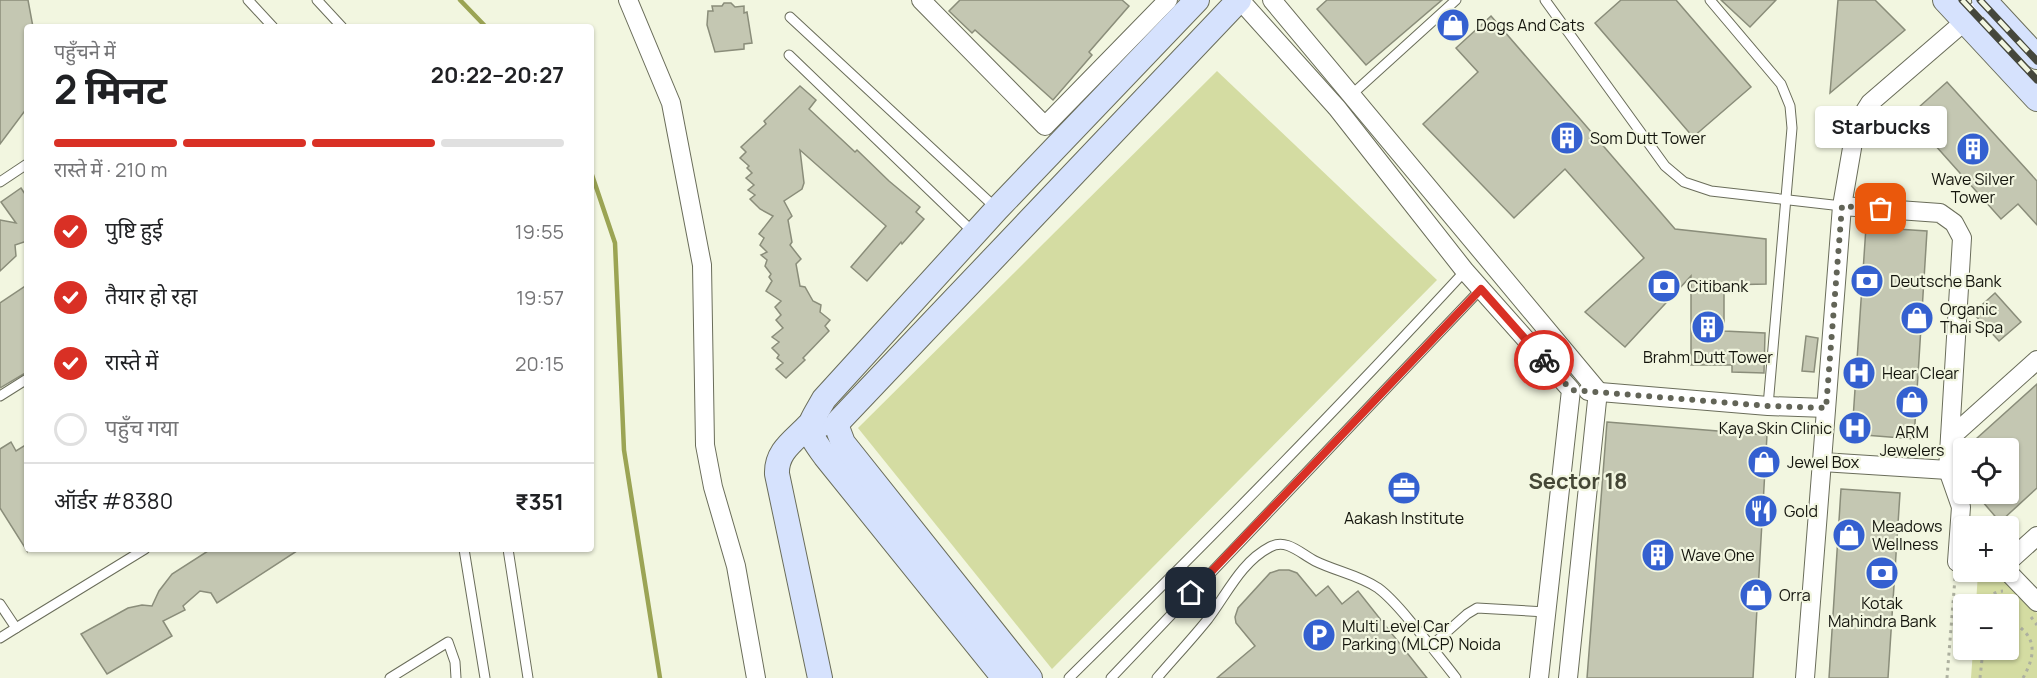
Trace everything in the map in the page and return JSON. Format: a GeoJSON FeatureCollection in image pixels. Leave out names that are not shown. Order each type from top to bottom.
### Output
{"type":"FeatureCollection","features":[{"type":"Feature","properties":{"kind":"street"},"geometry":{"type":"LineString","coordinates":[[628,0],[671,103],[702,265],[705,445],[713,487],[736,567],[756,678]]}},
{"type":"Feature","properties":{"kind":"street"},"geometry":{"type":"LineString","coordinates":[[921,0],[1045,126],[1184,2]]}},
{"type":"Feature","properties":{"kind":"street"},"geometry":{"type":"LineString","coordinates":[[1030,678],[843,442],[837,428],[840,419],[1239,0],[1344,102],[1598,391],[1568,678]]}},
{"type":"Feature","properties":{"kind":"street"},"geometry":{"type":"LineString","coordinates":[[1272,0],[1465,271],[1571,390],[1768,406],[1826,408]]}},
{"type":"Feature","properties":{"kind":"street"},"geometry":{"type":"LineString","coordinates":[[1945,0],[2037,99]]}},
{"type":"Feature","properties":{"kind":"street"},"geometry":{"type":"LineString","coordinates":[[820,678],[777,474],[779,456],[809,425],[824,399],[1184,2]]}},
{"type":"Feature","properties":{"kind":"street"},"geometry":{"type":"LineString","coordinates":[[1805,678],[1842,206],[1856,125],[1870,103],[1966,22],[1985,2],[2037,57]]}},
{"type":"Feature","properties":{"kind":"street"},"geometry":{"type":"LineString","coordinates":[[1842,206],[1940,213],[1954,223],[1962,238],[1948,470],[1961,507],[1968,516]]}},
{"type":"Feature","properties":{"kind":"street"},"geometry":{"type":"LineString","coordinates":[[1950,438],[2037,360]]}},
{"type":"Feature","properties":{"kind":"street"},"geometry":{"type":"LineString","coordinates":[[1539,678],[1571,390]]}},
{"type":"Feature","properties":{"kind":"street"},"geometry":{"type":"LineString","coordinates":[[809,425],[837,428]]}},
{"type":"Feature","properties":{"kind":"street"},"geometry":{"type":"LineString","coordinates":[[809,425],[809,433],[825,456],[1004,678]]}},
{"type":"Feature","properties":{"kind":"street"},"geometry":{"type":"LineString","coordinates":[[1822,462],[1948,470]]}},
{"type":"Feature","properties":{"kind":"street"},"geometry":{"type":"LineString","coordinates":[[1960,516],[1961,507]]}},
{"type":"Feature","properties":{"kind":"street"},"geometry":{"type":"LineString","coordinates":[[2019,552],[2037,536]]}},
{"type":"Feature","properties":{"kind":"street"},"geometry":{"type":"LineString","coordinates":[[2015,582],[2033,609]]}},
{"type":"Feature","properties":{"kind":"lane"},"geometry":{"type":"LineString","coordinates":[[248,0],[270,24]]}},
{"type":"Feature","properties":{"kind":"lane"},"geometry":{"type":"LineString","coordinates":[[317,0],[339,24]]}},
{"type":"Feature","properties":{"kind":"lane"},"geometry":{"type":"LineString","coordinates":[[1344,102],[1456,0]]}},
{"type":"Feature","properties":{"kind":"lane"},"geometry":{"type":"LineString","coordinates":[[1545,0],[1665,166],[1684,182],[1711,191],[1842,206]]}},
{"type":"Feature","properties":{"kind":"lane"},"geometry":{"type":"LineString","coordinates":[[1710,0],[1781,84],[1790,106],[1792,128],[1768,406]]}},
{"type":"Feature","properties":{"kind":"lane"},"geometry":{"type":"LineString","coordinates":[[790,18],[997,209]]}},
{"type":"Feature","properties":{"kind":"lane"},"geometry":{"type":"LineString","coordinates":[[789,55],[975,234]]}},
{"type":"Feature","properties":{"kind":"lane"},"geometry":{"type":"LineString","coordinates":[[0,182],[24,166]]}},
{"type":"Feature","properties":{"kind":"lane"},"geometry":{"type":"LineString","coordinates":[[1069,678],[1375,369],[1465,271]]}},
{"type":"Feature","properties":{"kind":"lane"},"geometry":{"type":"LineString","coordinates":[[1111,678],[1481,289]]}},
{"type":"Feature","properties":{"kind":"lane"},"geometry":{"type":"LineString","coordinates":[[0,396],[24,381]]}},
{"type":"Feature","properties":{"kind":"lane"},"geometry":{"type":"LineString","coordinates":[[1157,678],[1209,618],[1231,584],[1261,552],[1273,545],[1285,544],[1319,563],[1378,588],[1395,603],[1455,678]]}},
{"type":"Feature","properties":{"kind":"lane"},"geometry":{"type":"LineString","coordinates":[[0,638],[140,552]]}},
{"type":"Feature","properties":{"kind":"lane"},"geometry":{"type":"LineString","coordinates":[[464,552],[485,678]]}},
{"type":"Feature","properties":{"kind":"lane"},"geometry":{"type":"LineString","coordinates":[[508,552],[528,678]]}},
{"type":"Feature","properties":{"kind":"lane"},"geometry":{"type":"LineString","coordinates":[[0,603],[16,628]]}},
{"type":"Feature","properties":{"kind":"lane"},"geometry":{"type":"LineString","coordinates":[[1431,646],[1477,608],[1546,612]]}},
{"type":"Feature","properties":{"kind":"lane"},"geometry":{"type":"LineString","coordinates":[[390,678],[448,642],[455,662],[456,678]]}},
{"type":"Feature","properties":{"kind":"path"},"geometry":{"type":"LineString","coordinates":[[1947,678],[1955,582]]}},
{"type":"Feature","properties":{"kind":"path"},"geometry":{"type":"LineString","coordinates":[[1994,594],[1999,591],[2007,591]]}},
{"type":"Feature","properties":{"kind":"path"},"geometry":{"type":"LineString","coordinates":[[2033,609],[2037,625]]}},
{"type":"Feature","properties":{"kind":"path"},"geometry":{"type":"LineString","coordinates":[[2019,628],[2028,635],[2033,644],[2033,661],[2023,678]]}},
{"type":"Feature","properties":{"kind":"path"},"geometry":{"type":"LineString","coordinates":[[1980,678],[1982,660]]}},
{"type":"Feature","properties":{"kind":"green space"},"geometry":{"type":"Polygon","coordinates":[[[1217,71],[1437,280],[1052,669],[858,428],[1217,71]]]}},
{"type":"Feature","properties":{"kind":"green space"},"geometry":{"type":"Polygon","coordinates":[[[1977,582],[2007,582],[2018,594],[1977,594],[1977,582]]]}},
{"type":"Feature","properties":{"kind":"green space"},"geometry":{"type":"Polygon","coordinates":[[[2019,595],[2037,613],[2037,678],[1971,678],[1972,660],[2019,660],[2019,595]]]}},
{"type":"Feature","properties":{"kind":"building"},"geometry":{"type":"Polygon","coordinates":[[[0,0],[28,0],[32,24],[24,24],[24,112],[0,144],[0,0]]]}},
{"type":"Feature","properties":{"kind":"building"},"geometry":{"type":"Polygon","coordinates":[[[960,0],[1122,0],[1129,6],[1089,52],[1092,55],[1053,100],[975,30],[972,33],[949,11],[960,0]]]}},
{"type":"Feature","properties":{"kind":"building"},"geometry":{"type":"Polygon","coordinates":[[[1327,0],[1442,0],[1366,65],[1317,9],[1327,0]]]}},
{"type":"Feature","properties":{"kind":"building"},"geometry":{"type":"Polygon","coordinates":[[[1621,0],[1676,0],[1751,87],[1693,137],[1595,23],[1621,0]]]}},
{"type":"Feature","properties":{"kind":"building"},"geometry":{"type":"Polygon","coordinates":[[[1721,0],[1776,0],[1750,27],[1721,0]]]}},
{"type":"Feature","properties":{"kind":"building"},"geometry":{"type":"Polygon","coordinates":[[[1838,0],[1875,0],[1905,30],[1830,93],[1838,0]]]}},
{"type":"Feature","properties":{"kind":"building"},"geometry":{"type":"Polygon","coordinates":[[[724,3],[731,3],[735,7],[744,6],[744,13],[747,12],[752,43],[744,44],[744,49],[715,52],[707,25],[708,11],[713,11],[712,6],[722,6],[724,3]]]}},
{"type":"Feature","properties":{"kind":"building","name":"Som Dutt Tower"},"geometry":{"type":"Polygon","coordinates":[[[1491,16],[1675,229],[1766,239],[1766,284],[1724,285],[1724,331],[1765,333],[1764,373],[1732,372],[1732,365],[1691,365],[1691,276],[1625,347],[1585,312],[1644,258],[1565,169],[1514,218],[1423,124],[1478,72],[1456,48],[1491,16]]]}},
{"type":"Feature","properties":{"kind":"building","name":"Wave Silver Tower"},"geometry":{"type":"Polygon","coordinates":[[[1947,82],[2037,181],[2037,225],[2018,204],[2001,219],[1909,116],[1947,82]]]}},
{"type":"Feature","properties":{"kind":"building"},"geometry":{"type":"Polygon","coordinates":[[[800,86],[816,100],[809,109],[920,207],[916,212],[924,219],[867,281],[851,267],[886,226],[800,150],[804,183],[802,189],[784,201],[792,216],[788,220],[792,242],[790,245],[801,259],[796,264],[800,286],[805,287],[813,301],[821,305],[820,312],[830,320],[825,326],[829,331],[803,358],[805,360],[786,378],[776,369],[783,363],[777,358],[779,355],[772,348],[779,342],[772,337],[783,328],[776,320],[781,315],[775,307],[781,301],[766,291],[772,281],[769,277],[771,274],[765,266],[767,260],[761,255],[767,252],[760,245],[764,238],[759,234],[773,216],[760,209],[750,199],[755,195],[748,190],[754,185],[746,178],[752,173],[747,168],[749,166],[740,158],[746,152],[741,147],[766,124],[764,121],[800,86]]]}},
{"type":"Feature","properties":{"kind":"building"},"geometry":{"type":"Polygon","coordinates":[[[21,188],[24,192],[24,242],[15,245],[16,256],[0,271],[0,220],[16,223],[1,202],[21,188]]]}},
{"type":"Feature","properties":{"kind":"building"},"geometry":{"type":"Polygon","coordinates":[[[1866,227],[1927,231],[1914,439],[1852,434],[1866,227]]]}},
{"type":"Feature","properties":{"kind":"building"},"geometry":{"type":"Polygon","coordinates":[[[24,287],[24,374],[0,388],[0,303],[24,287]]]}},
{"type":"Feature","properties":{"kind":"building"},"geometry":{"type":"Polygon","coordinates":[[[1995,293],[2021,322],[1999,341],[1973,313],[1995,293]]]}},
{"type":"Feature","properties":{"kind":"building"},"geometry":{"type":"Polygon","coordinates":[[[1806,336],[1818,338],[1814,372],[1802,371],[1806,336]]]}},
{"type":"Feature","properties":{"kind":"building"},"geometry":{"type":"Polygon","coordinates":[[[2037,384],[2037,488],[2007,516],[1995,516],[1985,504],[2019,504],[2019,438],[1977,438],[2037,384]]]}},
{"type":"Feature","properties":{"kind":"building","name":"Wave One"},"geometry":{"type":"Polygon","coordinates":[[[1607,422],[1767,435],[1753,678],[1587,678],[1607,422]]]}},
{"type":"Feature","properties":{"kind":"building"},"geometry":{"type":"Polygon","coordinates":[[[11,442],[16,451],[24,446],[24,546],[0,508],[0,449],[11,442]]]}},
{"type":"Feature","properties":{"kind":"building"},"geometry":{"type":"Polygon","coordinates":[[[1841,489],[1900,493],[1888,678],[1829,678],[1841,489]]]}},
{"type":"Feature","properties":{"kind":"building"},"geometry":{"type":"Polygon","coordinates":[[[206,552],[295,552],[217,603],[211,593],[200,591],[183,606],[185,610],[163,621],[172,636],[107,674],[81,634],[128,608],[142,605],[152,606],[159,591],[172,574],[206,552]]]}},
{"type":"Feature","properties":{"kind":"building","name":"Multi Level Car Parking (MLCP) Noida"},"geometry":{"type":"Polygon","coordinates":[[[1279,570],[1297,573],[1316,596],[1328,586],[1342,604],[1358,591],[1427,678],[1217,678],[1255,646],[1236,623],[1235,617],[1238,608],[1270,573],[1279,570]]]}},
{"type":"Feature","properties":{"kind":"waterway"},"geometry":{"type":"LineString","coordinates":[[460,0],[483,24]]}},
{"type":"Feature","properties":{"kind":"waterway"},"geometry":{"type":"LineString","coordinates":[[594,181],[615,243],[624,450],[660,678]]}},
{"type":"Feature","properties":{"kind":"railway"},"geometry":{"type":"LineString","coordinates":[[1962,0],[2037,80]]}},
{"type":"Feature","properties":{"kind":"railway"},"geometry":{"type":"LineString","coordinates":[[1980,0],[2037,61]]}},
{"type":"Feature","properties":{"kind":"way so far"},"geometry":{"type":"LineString","coordinates":[[1544,360],[1571,390],[1768,406],[1826,408],[1842,206],[1881,209]]}},
{"type":"Feature","properties":{"kind":"place","name":"Dogs And Cats"},"geometry":{"type":"Point","coordinates":[1453,25]}},
{"type":"Feature","properties":{"kind":"place","name":"Som Dutt Tower"},"geometry":{"type":"Point","coordinates":[1567,138]}},
{"type":"Feature","properties":{"kind":"place","name":"Wave Silver Tower"},"geometry":{"type":"Point","coordinates":[1973,149]}},
{"type":"Feature","properties":{"kind":"place","name":"Starbucks"},"geometry":{"type":"Point","coordinates":[1881,209]}},
{"type":"Feature","properties":{"kind":"place","name":"Deutsche Bank"},"geometry":{"type":"Point","coordinates":[1867,281]}},
{"type":"Feature","properties":{"kind":"place","name":"Citibank"},"geometry":{"type":"Point","coordinates":[1664,286]}},
{"type":"Feature","properties":{"kind":"place","name":"Organic Thai Spa"},"geometry":{"type":"Point","coordinates":[1917,318]}},
{"type":"Feature","properties":{"kind":"place","name":"Brahm Dutt Tower"},"geometry":{"type":"Point","coordinates":[1708,327]}},
{"type":"Feature","properties":{"kind":"place","name":"Hear Clear"},"geometry":{"type":"Point","coordinates":[1859,373]}},
{"type":"Feature","properties":{"kind":"place","name":"ARM Jewelers"},"geometry":{"type":"Point","coordinates":[1912,402]}},
{"type":"Feature","properties":{"kind":"place","name":"Kaya Skin Clinic"},"geometry":{"type":"Point","coordinates":[1855,428]}},
{"type":"Feature","properties":{"kind":"place","name":"Jewel Box"},"geometry":{"type":"Point","coordinates":[1764,462]}},
{"type":"Feature","properties":{"kind":"place","name":"Aakash Institute"},"geometry":{"type":"Point","coordinates":[1404,488]}},
{"type":"Feature","properties":{"kind":"place","name":"Gold"},"geometry":{"type":"Point","coordinates":[1761,511]}},
{"type":"Feature","properties":{"kind":"place","name":"Meadows Wellness"},"geometry":{"type":"Point","coordinates":[1849,535]}},
{"type":"Feature","properties":{"kind":"place","name":"Wave One"},"geometry":{"type":"Point","coordinates":[1658,555]}},
{"type":"Feature","properties":{"kind":"place","name":"Kotak Mahindra Bank"},"geometry":{"type":"Point","coordinates":[1882,573]}},
{"type":"Feature","properties":{"kind":"place","name":"Orra"},"geometry":{"type":"Point","coordinates":[1756,595]}},
{"type":"Feature","properties":{"kind":"place","name":"Multi Level Car Parking (MLCP) Noida"},"geometry":{"type":"Point","coordinates":[1319,635]}},
{"type":"Feature","properties":{"kind":"district","name":"Sector 18"},"geometry":{"type":"Point","coordinates":[1578,481]}},
{"type":"Feature","properties":{"kind":"route"},"geometry":{"type":"LineString","coordinates":[[1191,593],[1481,289],[1544,360]]}}]}
